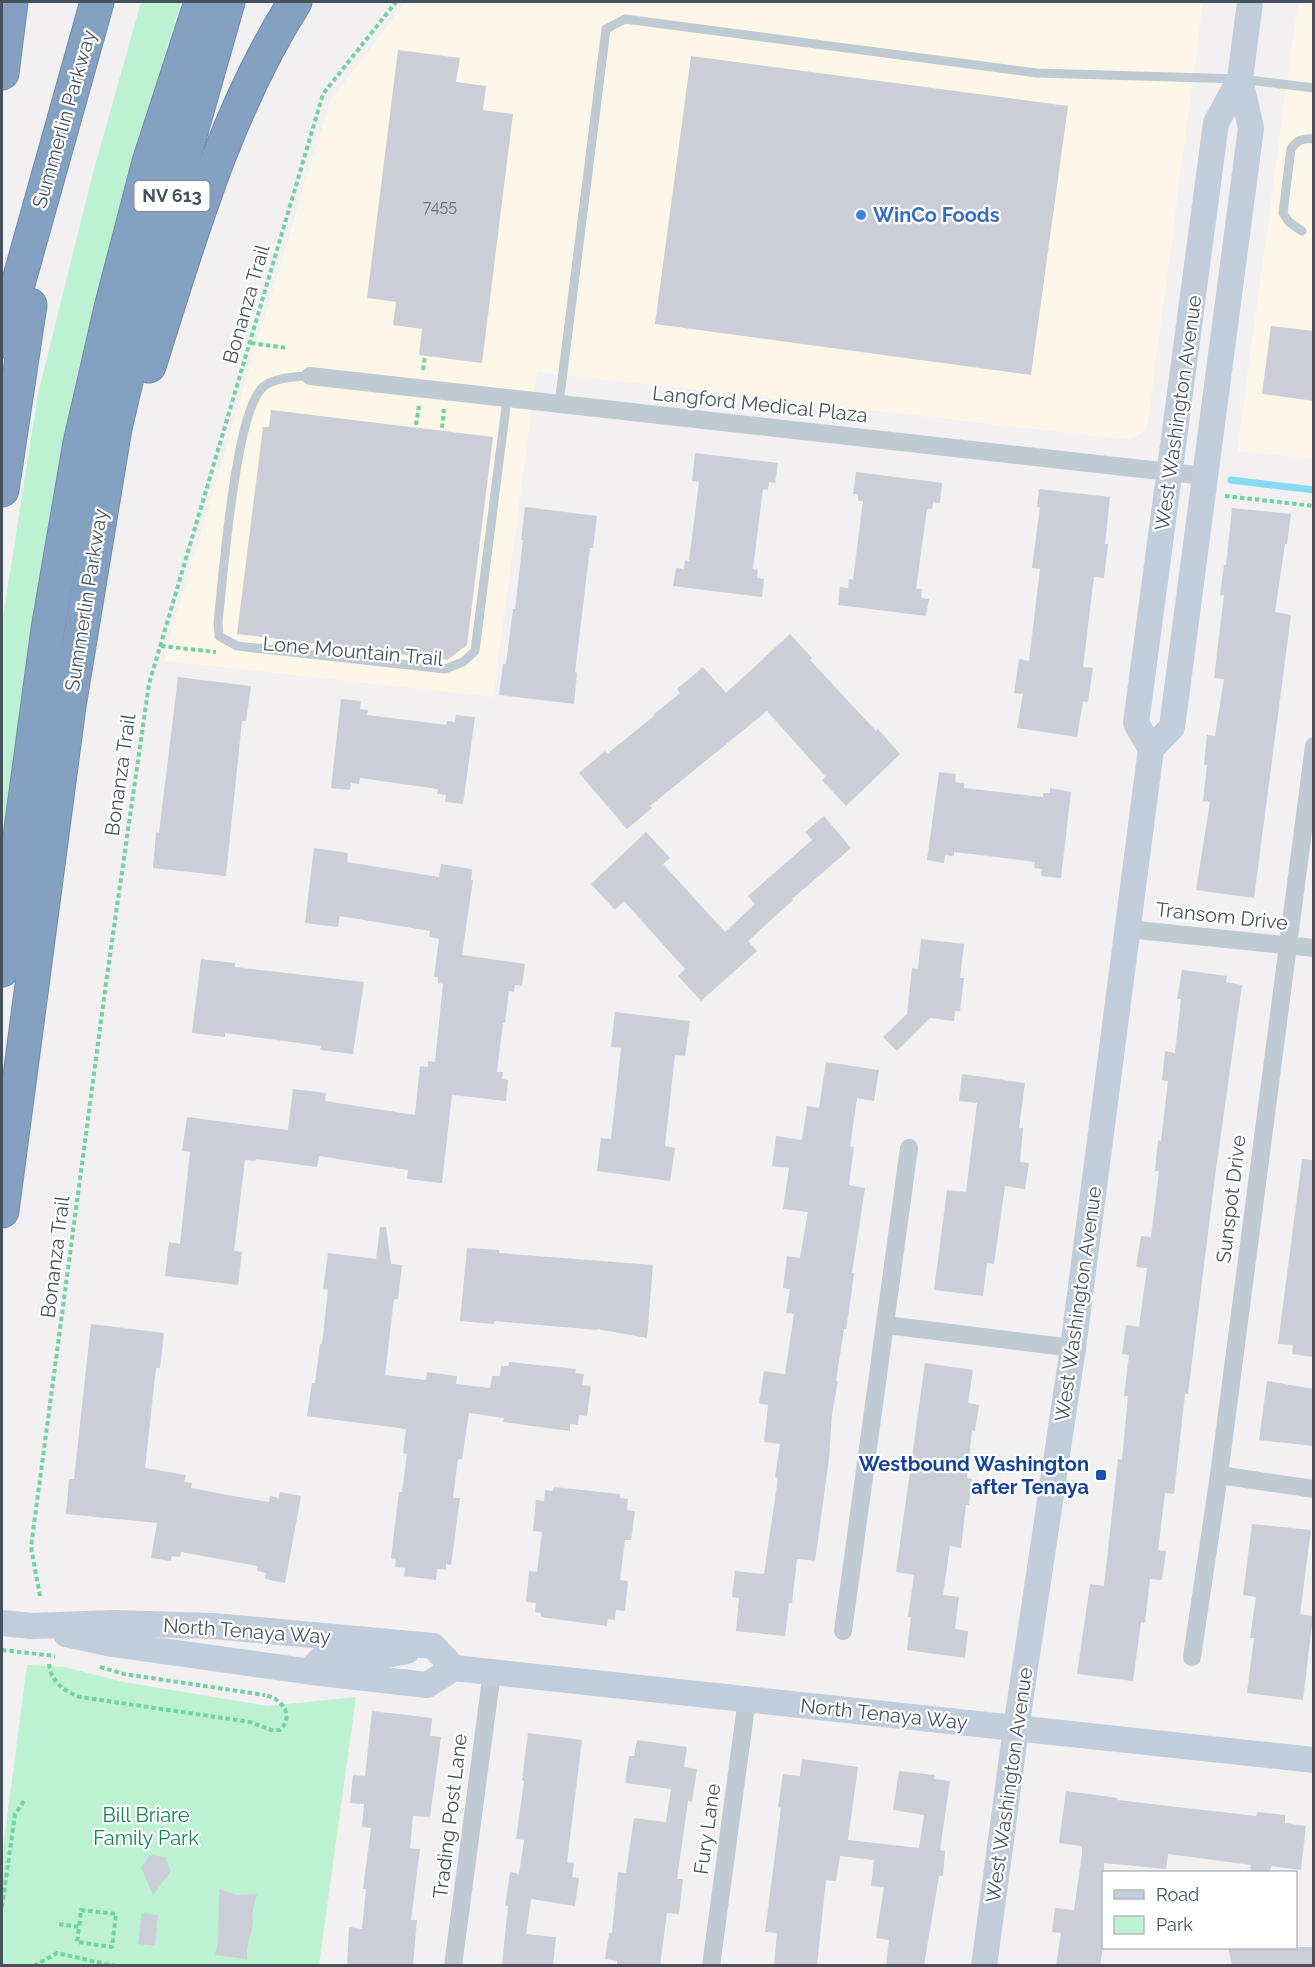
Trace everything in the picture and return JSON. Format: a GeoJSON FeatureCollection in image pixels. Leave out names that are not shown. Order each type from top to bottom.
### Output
{"type":"FeatureCollection","features":[{"type":"Feature","properties":{"kind":"highway"},"geometry":{"type":"LineString","coordinates":[[2,73],[11,2]]}},
{"type":"Feature","properties":{"kind":"highway","name":"Summerlin Parkway"},"geometry":{"type":"LineString","coordinates":[[2,341],[97,2]]}},
{"type":"Feature","properties":{"kind":"highway"},"geometry":{"type":"LineString","coordinates":[[2,970],[48,629],[80,443],[111,308],[149,162],[201,2]]}},
{"type":"Feature","properties":{"kind":"highway","name":"Summerlin Parkway"},"geometry":{"type":"LineString","coordinates":[[2,1211],[67,717],[116,419],[168,211],[228,2]]}},
{"type":"Feature","properties":{"kind":"highway"},"geometry":{"type":"LineString","coordinates":[[99,520],[215,164],[243,98],[295,2]]}},
{"type":"Feature","properties":{"kind":"highway"},"geometry":{"type":"LineString","coordinates":[[2,490],[51,164]]}},
{"type":"Feature","properties":{"kind":"main road","name":"West Washington Avenue"},"geometry":{"type":"LineString","coordinates":[[984,1965],[1073,1348],[1151,749],[1172,727],[1213,486],[1251,128],[1240,79],[1250,2]]}},
{"type":"Feature","properties":{"kind":"main road","name":"West Washington Avenue"},"geometry":{"type":"LineString","coordinates":[[1151,749],[1136,723],[1216,123],[1240,79]]}},
{"type":"Feature","properties":{"kind":"main road","name":"North Tenaya Way"},"geometry":{"type":"LineString","coordinates":[[2,1623],[113,1634],[214,1626],[433,1646]]}},
{"type":"Feature","properties":{"kind":"main road","name":"North Tenaya Way"},"geometry":{"type":"LineString","coordinates":[[113,1634],[159,1650],[312,1672],[427,1684],[454,1668],[1314,1760]]}},
{"type":"Feature","properties":{"kind":"main road"},"geometry":{"type":"LineString","coordinates":[[159,1650],[210,1642],[295,1650],[305,1648],[311,1643],[314,1634]]}},
{"type":"Feature","properties":{"kind":"main road"},"geometry":{"type":"LineString","coordinates":[[312,1672],[315,1664],[324,1658],[337,1655],[370,1658],[433,1646],[454,1668]]}},
{"type":"Feature","properties":{"kind":"street","name":"Langford Medical Plaza"},"geometry":{"type":"LineString","coordinates":[[310,376],[1170,472],[1213,486]]}},
{"type":"Feature","properties":{"kind":"street","name":"Sunspot Drive"},"geometry":{"type":"LineString","coordinates":[[1192,1657],[1219,1475],[1286,945],[1314,746]]}},
{"type":"Feature","properties":{"kind":"street","name":"Transom Drive"},"geometry":{"type":"LineString","coordinates":[[1127,929],[1314,948]]}},
{"type":"Feature","properties":{"kind":"street"},"geometry":{"type":"LineString","coordinates":[[843,1631],[909,1148]]}},
{"type":"Feature","properties":{"kind":"street"},"geometry":{"type":"LineString","coordinates":[[886,1324],[1073,1348]]}},
{"type":"Feature","properties":{"kind":"street"},"geometry":{"type":"LineString","coordinates":[[1219,1475],[1314,1489]]}},
{"type":"Feature","properties":{"kind":"street","name":"Trading Post Lane"},"geometry":{"type":"LineString","coordinates":[[453,1965],[492,1672]]}},
{"type":"Feature","properties":{"kind":"street","name":"Fury Lane"},"geometry":{"type":"LineString","coordinates":[[711,1965],[747,1699]]}},
{"type":"Feature","properties":{"kind":"lane"},"geometry":{"type":"LineString","coordinates":[[560,404],[606,29],[624,19],[1037,73],[1240,79],[1314,88]]}},
{"type":"Feature","properties":{"kind":"lane"},"geometry":{"type":"LineString","coordinates":[[1302,231],[1289,222],[1283,213],[1291,150],[1296,142],[1304,138],[1314,139]]}},
{"type":"Feature","properties":{"kind":"lane"},"geometry":{"type":"LineString","coordinates":[[310,376],[283,378],[262,388],[249,411],[235,471],[218,622],[219,636],[237,646],[445,669],[463,662],[475,651],[507,399]]}},
{"type":"Feature","properties":{"kind":"path","name":"Bonanza Trail"},"geometry":{"type":"LineString","coordinates":[[40,1596],[31,1547],[146,697],[323,94],[396,2]]}},
{"type":"Feature","properties":{"kind":"path"},"geometry":{"type":"LineString","coordinates":[[250,343],[288,348]]}},
{"type":"Feature","properties":{"kind":"path"},"geometry":{"type":"LineString","coordinates":[[424,366],[425,356]]}},
{"type":"Feature","properties":{"kind":"path"},"geometry":{"type":"LineString","coordinates":[[416,425],[419,406]]}},
{"type":"Feature","properties":{"kind":"path"},"geometry":{"type":"LineString","coordinates":[[442,428],[444,410]]}},
{"type":"Feature","properties":{"kind":"path"},"geometry":{"type":"LineString","coordinates":[[1213,486],[1314,506]]}},
{"type":"Feature","properties":{"kind":"path"},"geometry":{"type":"LineString","coordinates":[[161,646],[224,653]]}},
{"type":"Feature","properties":{"kind":"path"},"geometry":{"type":"LineString","coordinates":[[2,1650],[62,1656]]}},
{"type":"Feature","properties":{"kind":"path"},"geometry":{"type":"LineString","coordinates":[[49,1664],[50,1672],[59,1686],[68,1693],[80,1697],[250,1722],[272,1730],[280,1730],[285,1722],[285,1709],[282,1702],[275,1697],[124,1674],[93,1665]]}},
{"type":"Feature","properties":{"kind":"path"},"geometry":{"type":"LineString","coordinates":[[2,1907],[15,1814],[24,1801]]}},
{"type":"Feature","properties":{"kind":"path"},"geometry":{"type":"LineString","coordinates":[[159,1845],[162,1827]]}},
{"type":"Feature","properties":{"kind":"path"},"geometry":{"type":"LineString","coordinates":[[81,1910],[116,1914],[112,1947],[77,1942],[79,1927],[81,1910]]}},
{"type":"Feature","properties":{"kind":"path"},"geometry":{"type":"LineString","coordinates":[[58,1924],[79,1927]]}},
{"type":"Feature","properties":{"kind":"path"},"geometry":{"type":"LineString","coordinates":[[34,1965],[57,1953],[115,1965]]}},
{"type":"Feature","properties":{"kind":"shaded area"},"geometry":{"type":"Polygon","coordinates":[[[406,2],[1203,2],[1147,430],[1130,440],[537,372],[493,697],[165,661],[260,332],[330,101],[406,2]]]}},
{"type":"Feature","properties":{"kind":"shaded area"},"geometry":{"type":"Polygon","coordinates":[[[1298,2],[1313,2],[1313,459],[1237,451],[1298,2]]]}},
{"type":"Feature","properties":{"kind":"green space"},"geometry":{"type":"Polygon","coordinates":[[[141,2],[181,2],[113,232],[74,388],[40,576],[2,841],[2,623],[38,394],[93,173],[141,2]]]}},
{"type":"Feature","properties":{"kind":"green space","name":"Bill Briare Family Park"},"geometry":{"type":"Polygon","coordinates":[[[27,1665],[64,1667],[124,1682],[268,1706],[356,1697],[319,1965],[2,1966],[2,1856],[27,1665]]]}},
{"type":"Feature","properties":{"kind":"building"},"geometry":{"type":"Polygon","coordinates":[[[398,50],[460,58],[456,82],[486,86],[483,110],[513,114],[482,363],[419,355],[422,329],[393,325],[396,302],[367,298],[398,50]]]}},
{"type":"Feature","properties":{"kind":"building","name":"WinCo Foods"},"geometry":{"type":"Polygon","coordinates":[[[691,56],[1068,106],[1031,375],[655,324],[691,56]]]}},
{"type":"Feature","properties":{"kind":"building"},"geometry":{"type":"Polygon","coordinates":[[[1271,326],[1314,331],[1314,401],[1262,394],[1271,326]]]}},
{"type":"Feature","properties":{"kind":"building"},"geometry":{"type":"Polygon","coordinates":[[[271,410],[493,437],[467,645],[447,660],[237,634],[263,427],[269,427],[271,410]]]}},
{"type":"Feature","properties":{"kind":"building"},"geometry":{"type":"Polygon","coordinates":[[[695,453],[778,463],[775,483],[769,482],[768,490],[763,489],[753,569],[758,570],[757,578],[764,579],[762,597],[673,586],[676,568],[684,569],[685,560],[689,561],[699,482],[692,481],[695,453]]]}},
{"type":"Feature","properties":{"kind":"building"},"geometry":{"type":"Polygon","coordinates":[[[856,472],[942,483],[940,503],[933,502],[932,509],[927,509],[916,589],[922,589],[921,598],[929,599],[926,616],[838,605],[840,587],[848,588],[849,579],[853,580],[863,501],[858,501],[858,494],[853,494],[856,472]]]}},
{"type":"Feature","properties":{"kind":"building"},"geometry":{"type":"Polygon","coordinates":[[[1039,489],[1110,497],[1104,578],[1094,577],[1083,667],[1093,668],[1088,702],[1083,701],[1077,737],[1017,728],[1023,694],[1014,693],[1019,659],[1029,661],[1040,569],[1032,568],[1040,507],[1037,507],[1039,489]]]}},
{"type":"Feature","properties":{"kind":"building"},"geometry":{"type":"Polygon","coordinates":[[[525,507],[597,516],[593,548],[590,548],[575,672],[577,673],[574,704],[499,695],[503,664],[506,664],[513,609],[515,609],[525,507]]]}},
{"type":"Feature","properties":{"kind":"building"},"geometry":{"type":"Polygon","coordinates":[[[1232,508],[1291,514],[1275,612],[1291,615],[1254,898],[1196,890],[1210,802],[1203,801],[1207,765],[1204,765],[1207,735],[1215,736],[1224,679],[1214,678],[1224,595],[1220,595],[1224,565],[1226,565],[1232,508]]]}},
{"type":"Feature","properties":{"kind":"building"},"geometry":{"type":"Polygon","coordinates":[[[790,634],[812,658],[810,660],[900,754],[846,806],[822,780],[826,777],[767,711],[650,806],[652,808],[627,829],[579,773],[605,751],[607,754],[654,716],[680,693],[677,689],[703,667],[726,693],[790,634]]]}},
{"type":"Feature","properties":{"kind":"building"},"geometry":{"type":"Polygon","coordinates":[[[178,677],[251,686],[246,721],[242,721],[226,876],[153,868],[178,677]]]}},
{"type":"Feature","properties":{"kind":"building"},"geometry":{"type":"Polygon","coordinates":[[[341,699],[361,701],[360,709],[368,710],[367,715],[446,725],[447,721],[455,722],[456,715],[475,717],[463,804],[445,802],[446,795],[437,794],[438,789],[360,778],[359,784],[351,783],[350,790],[331,788],[341,699]]]}},
{"type":"Feature","properties":{"kind":"building"},"geometry":{"type":"Polygon","coordinates":[[[939,772],[956,774],[955,782],[964,783],[964,788],[1043,797],[1043,793],[1050,793],[1050,788],[1071,792],[1061,878],[1041,876],[1042,869],[1034,868],[1035,862],[954,852],[954,856],[945,855],[944,863],[927,860],[939,772]]]}},
{"type":"Feature","properties":{"kind":"building"},"geometry":{"type":"Polygon","coordinates":[[[824,816],[851,848],[748,941],[757,951],[701,1001],[678,976],[685,969],[624,901],[615,910],[591,884],[646,832],[670,858],[663,864],[725,932],[755,904],[748,896],[812,840],[805,832],[824,816]]]}},
{"type":"Feature","properties":{"kind":"building"},"geometry":{"type":"Polygon","coordinates":[[[314,848],[348,853],[347,862],[439,877],[441,864],[472,869],[471,880],[473,880],[462,955],[525,964],[522,986],[515,985],[514,992],[509,991],[505,1023],[503,1023],[497,1072],[503,1072],[502,1079],[508,1080],[506,1101],[452,1095],[442,1183],[407,1179],[408,1170],[319,1156],[317,1167],[256,1159],[255,1161],[245,1160],[234,1251],[242,1252],[238,1285],[165,1276],[169,1242],[180,1244],[190,1152],[182,1151],[187,1117],[288,1130],[293,1089],[326,1093],[325,1101],[415,1115],[420,1066],[428,1067],[428,1061],[435,1062],[443,984],[438,983],[438,977],[434,977],[439,939],[429,937],[430,931],[340,916],[338,927],[305,923],[314,848]]]}},
{"type":"Feature","properties":{"kind":"building"},"geometry":{"type":"Polygon","coordinates":[[[921,939],[964,944],[960,978],[964,978],[960,1011],[955,1011],[954,1021],[930,1018],[897,1051],[883,1037],[907,1014],[912,968],[918,969],[921,939]]]}},
{"type":"Feature","properties":{"kind":"building"},"geometry":{"type":"Polygon","coordinates":[[[201,959],[235,963],[235,967],[364,982],[353,1054],[320,1050],[321,1046],[225,1033],[225,1037],[192,1033],[201,959]]]}},
{"type":"Feature","properties":{"kind":"building"},"geometry":{"type":"Polygon","coordinates":[[[1182,970],[1227,976],[1226,982],[1242,985],[1188,1394],[1185,1394],[1174,1494],[1165,1493],[1158,1550],[1166,1551],[1162,1580],[1150,1579],[1145,1623],[1141,1622],[1133,1681],[1077,1674],[1090,1584],[1104,1586],[1118,1459],[1122,1460],[1128,1396],[1124,1396],[1129,1355],[1122,1354],[1126,1325],[1139,1327],[1147,1268],[1136,1267],[1141,1236],[1151,1237],[1159,1171],[1155,1171],[1158,1140],[1161,1141],[1168,1081],[1162,1080],[1165,1051],[1175,1053],[1181,999],[1177,999],[1182,970]]]}},
{"type":"Feature","properties":{"kind":"building"},"geometry":{"type":"Polygon","coordinates":[[[615,1012],[690,1021],[685,1056],[675,1055],[665,1146],[675,1148],[670,1181],[597,1171],[601,1138],[611,1139],[621,1048],[611,1047],[615,1012]]]}},
{"type":"Feature","properties":{"kind":"building"},"geometry":{"type":"Polygon","coordinates":[[[826,1062],[879,1070],[874,1101],[857,1098],[850,1146],[854,1147],[849,1185],[865,1188],[852,1273],[854,1273],[851,1297],[836,1381],[838,1381],[832,1414],[829,1459],[815,1561],[797,1559],[792,1603],[789,1603],[785,1636],[736,1631],[739,1598],[732,1597],[735,1571],[764,1574],[778,1478],[775,1477],[780,1444],[764,1442],[768,1405],[759,1403],[764,1371],[785,1374],[794,1314],[786,1313],[790,1289],[783,1288],[787,1256],[800,1258],[808,1212],[783,1209],[789,1168],[772,1166],[776,1136],[802,1140],[807,1106],[819,1108],[826,1062]]]}},
{"type":"Feature","properties":{"kind":"building"},"geometry":{"type":"Polygon","coordinates":[[[962,1074],[1025,1083],[1019,1128],[1023,1128],[1020,1162],[1029,1163],[1025,1189],[1005,1186],[994,1264],[987,1263],[983,1296],[934,1290],[947,1190],[966,1192],[977,1103],[959,1101],[962,1074]]]}},
{"type":"Feature","properties":{"kind":"building"},"geometry":{"type":"Polygon","coordinates":[[[1302,1159],[1314,1160],[1314,1357],[1292,1354],[1293,1345],[1278,1344],[1302,1159]]]}},
{"type":"Feature","properties":{"kind":"building"},"geometry":{"type":"Polygon","coordinates":[[[380,1227],[386,1227],[391,1264],[402,1265],[398,1299],[394,1299],[385,1375],[426,1380],[427,1372],[457,1376],[456,1384],[490,1388],[492,1376],[500,1376],[501,1366],[509,1366],[509,1362],[576,1369],[575,1373],[584,1374],[582,1385],[591,1386],[587,1416],[579,1415],[578,1425],[570,1424],[570,1431],[503,1422],[504,1418],[469,1413],[462,1459],[458,1459],[453,1498],[460,1498],[451,1565],[446,1564],[446,1570],[437,1569],[436,1580],[404,1576],[405,1568],[395,1567],[396,1559],[391,1558],[399,1492],[402,1492],[407,1454],[403,1453],[406,1429],[307,1416],[312,1383],[315,1383],[320,1344],[322,1344],[328,1290],[323,1289],[328,1253],[376,1259],[380,1227]]]}},
{"type":"Feature","properties":{"kind":"building"},"geometry":{"type":"Polygon","coordinates":[[[467,1248],[499,1250],[499,1253],[653,1265],[647,1338],[597,1329],[494,1321],[494,1324],[460,1321],[467,1248]]]}},
{"type":"Feature","properties":{"kind":"building"},"geometry":{"type":"Polygon","coordinates":[[[91,1324],[164,1333],[160,1368],[156,1368],[145,1468],[186,1475],[184,1482],[192,1483],[191,1488],[239,1497],[269,1502],[270,1496],[279,1498],[280,1492],[301,1496],[285,1583],[265,1579],[266,1573],[257,1571],[258,1566],[181,1552],[180,1557],[172,1556],[171,1561],[151,1558],[157,1523],[66,1514],[69,1479],[74,1479],[91,1324]]]}},
{"type":"Feature","properties":{"kind":"building"},"geometry":{"type":"Polygon","coordinates":[[[925,1363],[973,1370],[968,1403],[979,1405],[975,1431],[972,1430],[967,1478],[972,1479],[969,1505],[966,1505],[961,1548],[950,1546],[943,1595],[959,1597],[955,1629],[968,1631],[965,1658],[907,1650],[911,1617],[908,1617],[914,1575],[896,1572],[925,1363]]]}},
{"type":"Feature","properties":{"kind":"building"},"geometry":{"type":"Polygon","coordinates":[[[1267,1381],[1314,1389],[1314,1446],[1259,1440],[1267,1381]]]}},
{"type":"Feature","properties":{"kind":"building"},"geometry":{"type":"Polygon","coordinates":[[[554,1487],[620,1494],[620,1498],[628,1499],[627,1510],[635,1511],[631,1540],[625,1540],[620,1580],[628,1581],[625,1611],[616,1610],[615,1620],[608,1619],[607,1626],[541,1617],[541,1613],[535,1612],[536,1603],[526,1602],[529,1571],[537,1572],[542,1532],[533,1531],[536,1500],[544,1501],[545,1490],[553,1491],[554,1487]]]}},
{"type":"Feature","properties":{"kind":"building"},"geometry":{"type":"Polygon","coordinates":[[[1252,1524],[1311,1530],[1300,1614],[1313,1616],[1303,1700],[1247,1693],[1254,1638],[1250,1638],[1256,1597],[1243,1595],[1252,1524]]]}},
{"type":"Feature","properties":{"kind":"building"},"geometry":{"type":"Polygon","coordinates":[[[372,1711],[432,1718],[430,1736],[441,1737],[430,1817],[413,1816],[410,1848],[420,1849],[411,1920],[417,1920],[413,1965],[347,1965],[349,1927],[362,1929],[366,1889],[363,1889],[371,1828],[362,1827],[364,1804],[350,1803],[353,1775],[365,1776],[372,1711]]]}},
{"type":"Feature","properties":{"kind":"building"},"geometry":{"type":"Polygon","coordinates":[[[528,1733],[582,1740],[567,1862],[574,1863],[572,1877],[579,1878],[575,1906],[531,1899],[526,1934],[556,1937],[553,1965],[502,1965],[508,1906],[505,1906],[510,1872],[519,1874],[524,1840],[516,1839],[528,1733]]]}},
{"type":"Feature","properties":{"kind":"building"},"geometry":{"type":"Polygon","coordinates":[[[637,1740],[687,1747],[684,1767],[697,1769],[692,1802],[688,1801],[677,1879],[683,1879],[679,1914],[667,1913],[660,1965],[617,1965],[617,1961],[605,1959],[609,1933],[612,1933],[618,1872],[626,1873],[634,1818],[666,1822],[671,1789],[625,1783],[629,1756],[634,1756],[637,1740]]]}},
{"type":"Feature","properties":{"kind":"building"},"geometry":{"type":"Polygon","coordinates":[[[802,1759],[858,1767],[848,1840],[919,1848],[924,1815],[893,1810],[899,1771],[935,1775],[934,1779],[950,1781],[940,1850],[945,1851],[943,1876],[939,1876],[924,1965],[886,1965],[889,1940],[876,1938],[884,1887],[871,1886],[874,1860],[840,1856],[836,1881],[826,1880],[817,1965],[774,1965],[777,1933],[765,1932],[781,1808],[778,1807],[783,1774],[800,1776],[802,1759]]]}},
{"type":"Feature","properties":{"kind":"building"},"geometry":{"type":"Polygon","coordinates":[[[1066,1791],[1118,1798],[1117,1800],[1256,1816],[1257,1812],[1285,1815],[1285,1823],[1306,1826],[1301,1870],[1271,1866],[1270,1871],[1250,1871],[1251,1865],[1168,1854],[1166,1869],[1104,1863],[1104,1871],[1102,1871],[1103,1949],[1100,1965],[1056,1965],[1061,1933],[1052,1932],[1055,1908],[1074,1910],[1082,1854],[1082,1846],[1059,1843],[1066,1791]]]}},
{"type":"Feature","properties":{"kind":"building"},"geometry":{"type":"Polygon","coordinates":[[[150,1855],[165,1857],[171,1871],[153,1895],[141,1867],[150,1855]]]}},
{"type":"Feature","properties":{"kind":"building"},"geometry":{"type":"Polygon","coordinates":[[[219,1889],[237,1895],[257,1894],[247,1959],[215,1955],[218,1944],[219,1889]]]}},
{"type":"Feature","properties":{"kind":"building"},"geometry":{"type":"Polygon","coordinates":[[[142,1913],[158,1915],[155,1946],[138,1944],[142,1913]]]}},
{"type":"Feature","properties":{"kind":"building"},"geometry":{"type":"Polygon","coordinates":[[[1314,1947],[1314,1965],[1232,1965],[1228,1949],[1314,1947]]]}},
{"type":"Feature","properties":{"kind":"waterway"},"geometry":{"type":"LineString","coordinates":[[1231,480],[1314,490]]}},
{"type":"Feature","properties":{"kind":"place","name":"WinCo Foods"},"geometry":{"type":"Point","coordinates":[861,215]}},
{"type":"Feature","properties":{"kind":"place","name":"Westbound Washington after Tenaya"},"geometry":{"type":"Point","coordinates":[1101,1475]}}]}
